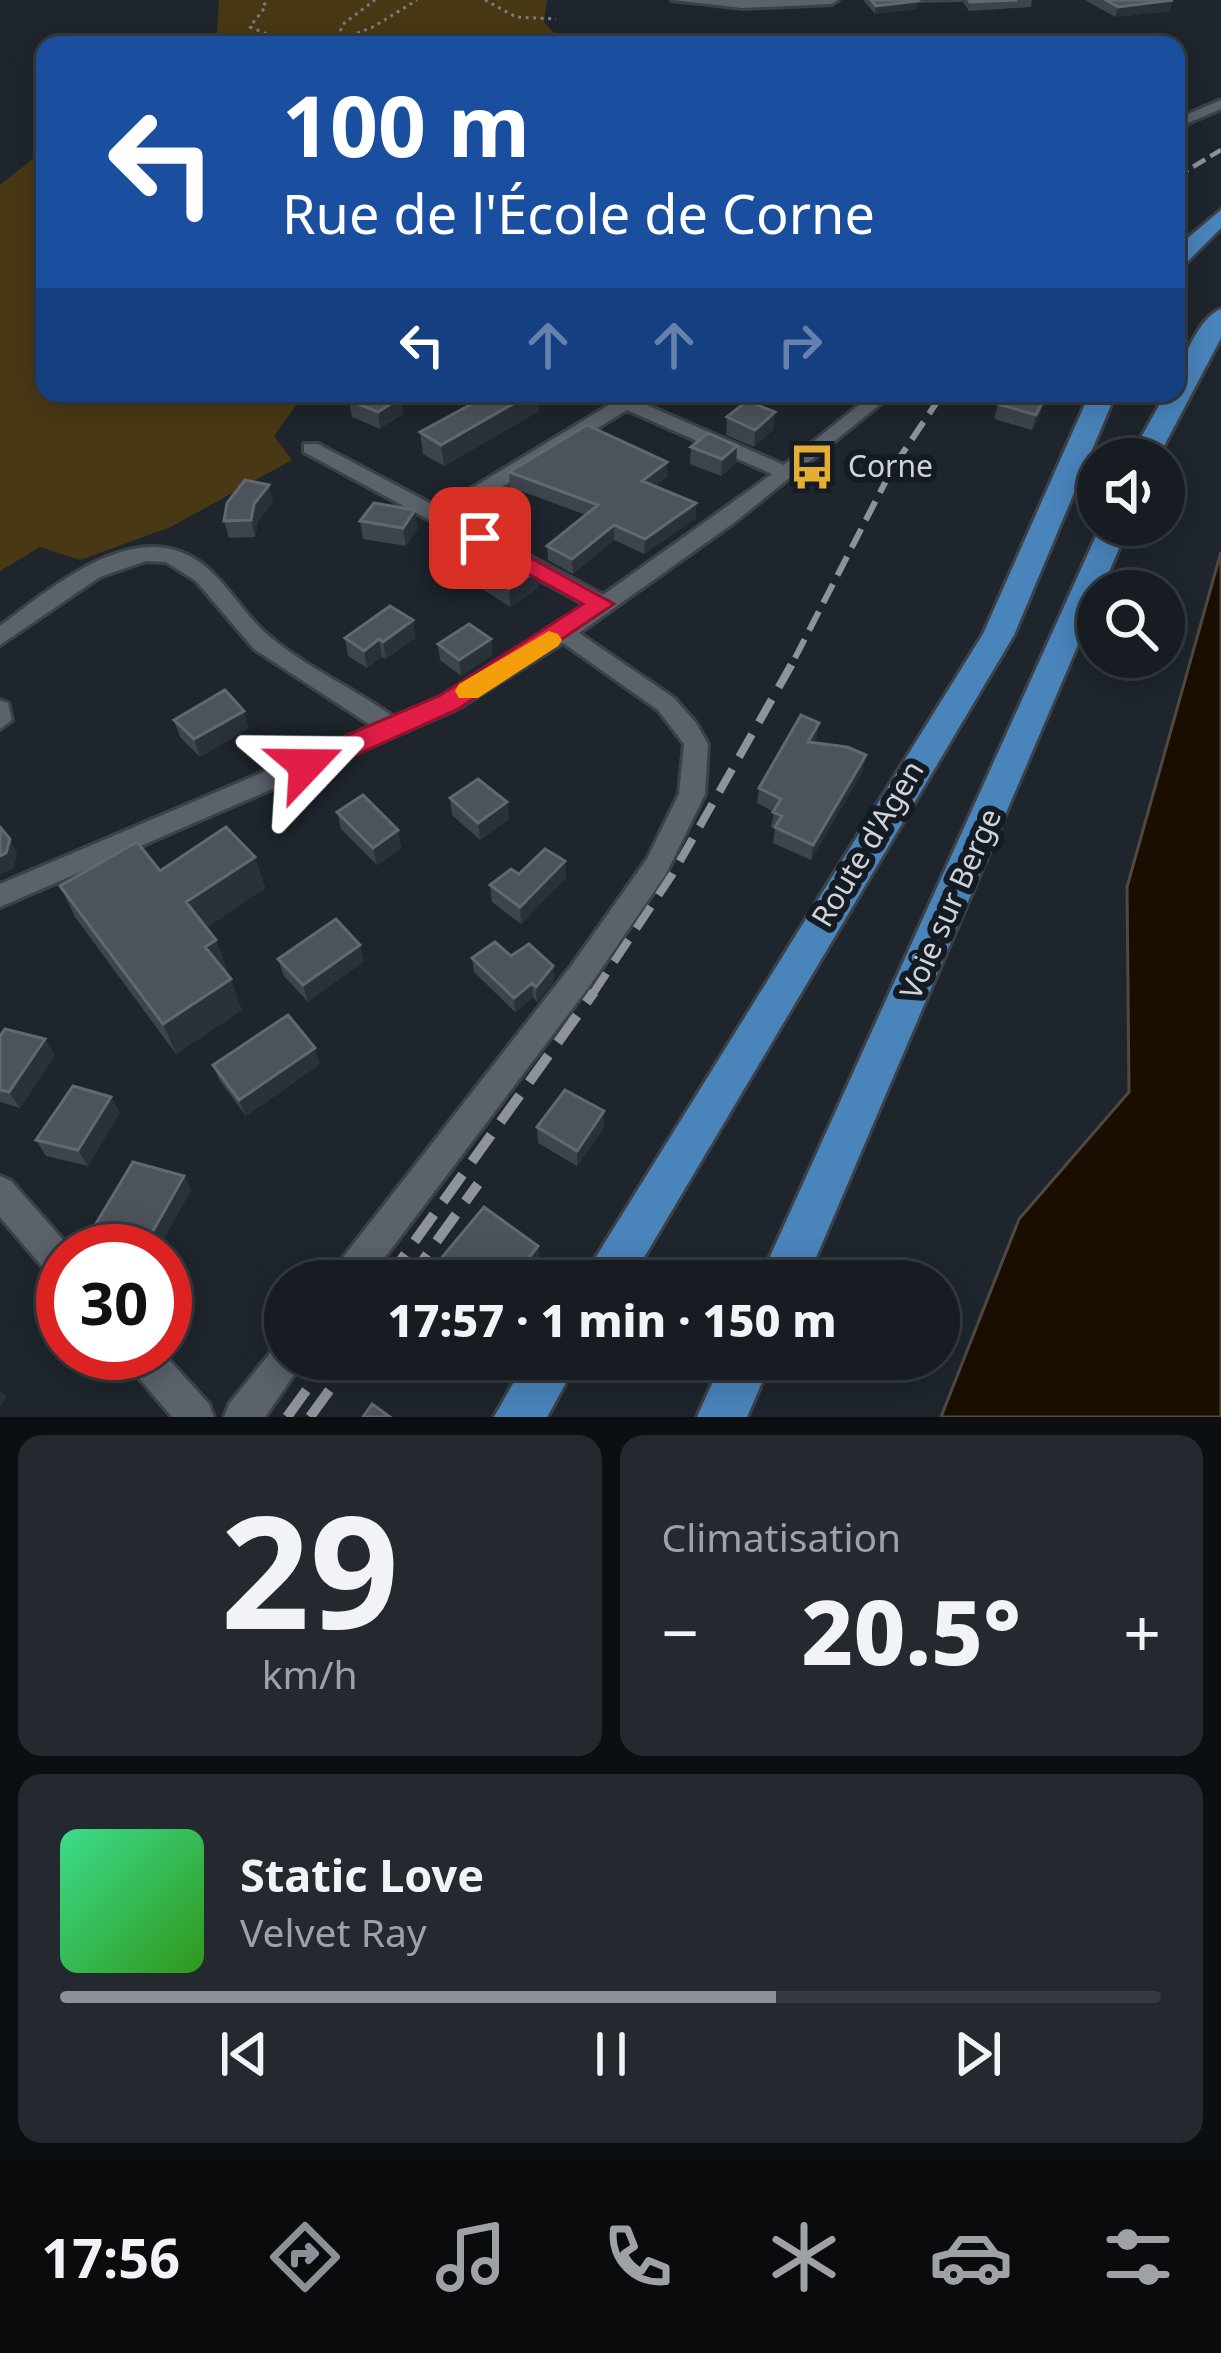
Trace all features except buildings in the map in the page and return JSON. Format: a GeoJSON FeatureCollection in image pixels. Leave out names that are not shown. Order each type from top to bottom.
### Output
{"type":"FeatureCollection","features":[{"type":"Feature","properties":{"kind":"main road"},"geometry":{"type":"LineString","coordinates":[[1185,251],[1221,215]]}},
{"type":"Feature","properties":{"kind":"main road"},"geometry":{"type":"LineString","coordinates":[[1185,382],[1221,316]]}},
{"type":"Feature","properties":{"kind":"main road","name":"Route d'Agen"},"geometry":{"type":"LineString","coordinates":[[617,1260],[998,635],[1099,402]]}},
{"type":"Feature","properties":{"kind":"main road"},"geometry":{"type":"LineString","coordinates":[[1154,438],[1174,402]]}},
{"type":"Feature","properties":{"kind":"main road","name":"Voie sur Berge"},"geometry":{"type":"LineString","coordinates":[[791,1260],[1105,546]]}},
{"type":"Feature","properties":{"kind":"main road"},"geometry":{"type":"LineString","coordinates":[[519,1417],[542,1380]]}},
{"type":"Feature","properties":{"kind":"main road"},"geometry":{"type":"LineString","coordinates":[[722,1417],[739,1380]]}},
{"type":"Feature","properties":{"kind":"street"},"geometry":{"type":"LineString","coordinates":[[678,0],[832,0]]}},
{"type":"Feature","properties":{"kind":"street"},"geometry":{"type":"LineString","coordinates":[[1185,120],[1221,104]]}},
{"type":"Feature","properties":{"kind":"street"},"geometry":{"type":"LineString","coordinates":[[0,896],[448,703],[602,604],[787,473],[874,402]]}},
{"type":"Feature","properties":{"kind":"street"},"geometry":{"type":"LineString","coordinates":[[440,516],[626,403],[787,473]]}},
{"type":"Feature","properties":{"kind":"street"},"geometry":{"type":"LineString","coordinates":[[311,448],[602,604]]}},
{"type":"Feature","properties":{"kind":"street"},"geometry":{"type":"LineString","coordinates":[[0,638],[77,578],[121,560],[164,556],[198,571],[259,641],[393,728]]}},
{"type":"Feature","properties":{"kind":"street"},"geometry":{"type":"LineString","coordinates":[[362,1260],[593,957],[657,866],[692,794],[696,744],[687,729],[666,704],[561,632]]}},
{"type":"Feature","properties":{"kind":"street"},"geometry":{"type":"LineString","coordinates":[[0,709],[0,720]]}},
{"type":"Feature","properties":{"kind":"street"},"geometry":{"type":"LineString","coordinates":[[0,1192],[36,1233]]}},
{"type":"Feature","properties":{"kind":"street"},"geometry":{"type":"LineString","coordinates":[[164,1380],[196,1417]]}},
{"type":"Feature","properties":{"kind":"street"},"geometry":{"type":"LineString","coordinates":[[242,1417],[270,1380]]}},
{"type":"Feature","properties":{"kind":"path"},"geometry":{"type":"LineString","coordinates":[[262,0],[266,6],[250,27],[265,36]]}},
{"type":"Feature","properties":{"kind":"path"},"geometry":{"type":"LineString","coordinates":[[336,36],[355,11],[375,0]]}},
{"type":"Feature","properties":{"kind":"path"},"geometry":{"type":"LineString","coordinates":[[352,36],[417,0]]}},
{"type":"Feature","properties":{"kind":"path"},"geometry":{"type":"LineString","coordinates":[[485,0],[516,17],[556,19]]}},
{"type":"Feature","properties":{"kind":"shaded area"},"geometry":{"type":"Polygon","coordinates":[[[219,0],[547,0],[544,22],[557,36],[217,36],[219,0]]]}},
{"type":"Feature","properties":{"kind":"shaded area"},"geometry":{"type":"Polygon","coordinates":[[[36,156],[36,402],[299,402],[274,436],[292,460],[171,527],[80,560],[40,547],[0,571],[0,185],[36,156]]]}},
{"type":"Feature","properties":{"kind":"shaded area"},"geometry":{"type":"Polygon","coordinates":[[[1221,552],[1221,1417],[941,1417],[956,1380],[960,1380],[960,1369],[1019,1219],[1129,1092],[1127,887],[1221,552]]]}},
{"type":"Feature","properties":{"kind":"railway"},"geometry":{"type":"LineString","coordinates":[[1185,172],[1221,150]]}},
{"type":"Feature","properties":{"kind":"railway"},"geometry":{"type":"LineString","coordinates":[[795,658],[892,469],[937,402]]}},
{"type":"Feature","properties":{"kind":"railway"},"geometry":{"type":"LineString","coordinates":[[594,992],[672,875],[797,655]]}},
{"type":"Feature","properties":{"kind":"railway"},"geometry":{"type":"LineString","coordinates":[[401,1260],[594,992]]}},
{"type":"Feature","properties":{"kind":"railway"},"geometry":{"type":"LineString","coordinates":[[423,1260],[478,1184]]}},
{"type":"Feature","properties":{"kind":"railway"},"geometry":{"type":"LineString","coordinates":[[287,1417],[314,1380]]}},
{"type":"Feature","properties":{"kind":"railway"},"geometry":{"type":"LineString","coordinates":[[310,1417],[337,1380]]}},
{"type":"Feature","properties":{"kind":"slow traffic"},"geometry":{"type":"LineString","coordinates":[[468,691],[549,640]]}},
{"type":"Feature","properties":{"kind":"place","name":"Corne"},"geometry":{"type":"Point","coordinates":[812,467]}},
{"type":"Feature","properties":{"kind":"route"},"geometry":{"type":"LineString","coordinates":[[306,765],[448,703],[602,604],[480,538]]}}]}
